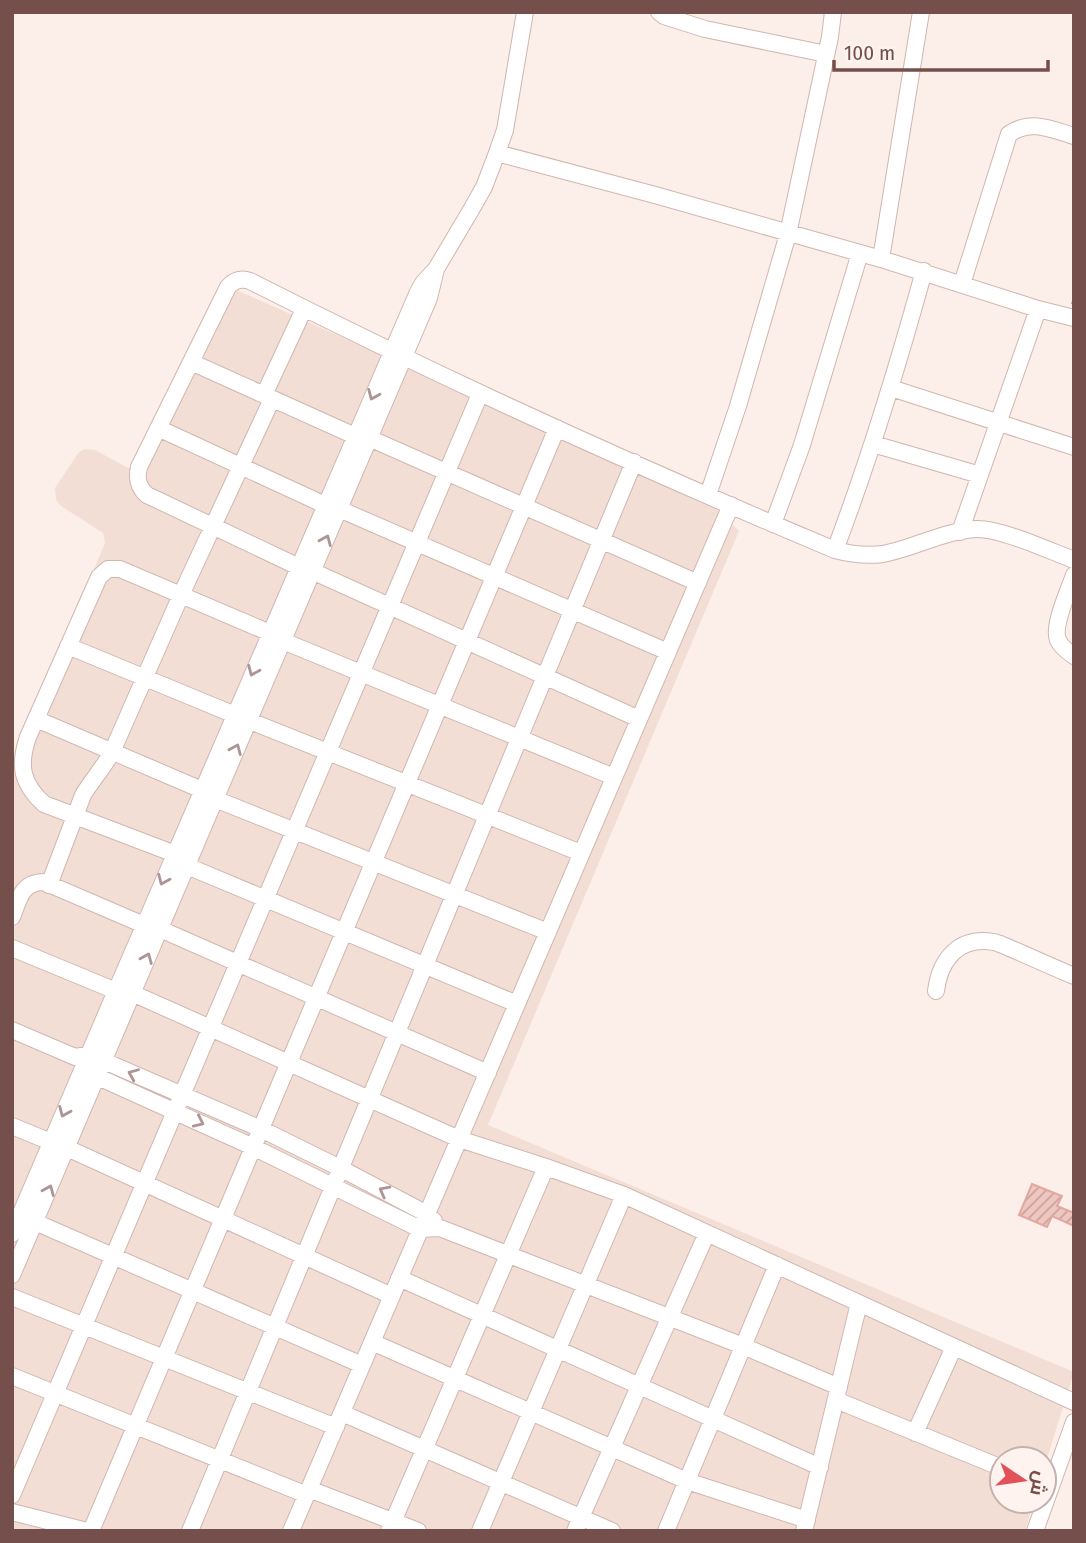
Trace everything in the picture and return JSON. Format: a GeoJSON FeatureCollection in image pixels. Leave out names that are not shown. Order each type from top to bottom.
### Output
{"type":"FeatureCollection","features":[{"type":"Feature","properties":{"kind":"street"},"geometry":{"type":"LineString","coordinates":[[12,1275],[35,1222],[59,1145],[116,991],[152,927],[397,355],[429,298],[436,269],[484,187],[505,130],[525,12]]}},
{"type":"Feature","properties":{"kind":"street"},"geometry":{"type":"LineString","coordinates":[[659,12],[705,29],[826,54]]}},
{"type":"Feature","properties":{"kind":"street"},"geometry":{"type":"LineString","coordinates":[[708,495],[738,406],[788,234],[833,12]]}},
{"type":"Feature","properties":{"kind":"street"},"geometry":{"type":"LineString","coordinates":[[881,259],[920,12]]}},
{"type":"Feature","properties":{"kind":"street"},"geometry":{"type":"LineString","coordinates":[[962,284],[1009,134],[1028,125],[1074,136]]}},
{"type":"Feature","properties":{"kind":"street"},"geometry":{"type":"LineString","coordinates":[[497,153],[924,271],[1038,309],[1074,318]]}},
{"type":"Feature","properties":{"kind":"street"},"geometry":{"type":"LineString","coordinates":[[773,524],[803,445],[860,253]]}},
{"type":"Feature","properties":{"kind":"street"},"geometry":{"type":"LineString","coordinates":[[835,550],[891,388],[924,271]]}},
{"type":"Feature","properties":{"kind":"street"},"geometry":{"type":"LineString","coordinates":[[639,719],[306,569],[141,490],[137,475],[139,467],[228,287],[235,281],[250,281],[480,394],[835,550],[853,554],[882,554],[960,531],[987,530],[1074,560]]}},
{"type":"Feature","properties":{"kind":"street"},"geometry":{"type":"LineString","coordinates":[[49,885],[83,795],[112,752],[241,466],[304,309]]}},
{"type":"Feature","properties":{"kind":"street"},"geometry":{"type":"LineString","coordinates":[[960,531],[1038,309]]}},
{"type":"Feature","properties":{"kind":"street"},"geometry":{"type":"LineString","coordinates":[[191,362],[698,583]]}},
{"type":"Feature","properties":{"kind":"street"},"geometry":{"type":"LineString","coordinates":[[891,388],[1074,447]]}},
{"type":"Feature","properties":{"kind":"street"},"geometry":{"type":"LineString","coordinates":[[12,1495],[480,394]]}},
{"type":"Feature","properties":{"kind":"street"},"geometry":{"type":"LineString","coordinates":[[158,428],[332,507],[668,652]]}},
{"type":"Feature","properties":{"kind":"street"},"geometry":{"type":"LineString","coordinates":[[12,1512],[89,1531],[557,428]]}},
{"type":"Feature","properties":{"kind":"street"},"geometry":{"type":"LineString","coordinates":[[873,444],[979,475]]}},
{"type":"Feature","properties":{"kind":"street"},"geometry":{"type":"LineString","coordinates":[[190,1531],[634,462]]}},
{"type":"Feature","properties":{"kind":"street"},"geometry":{"type":"LineString","coordinates":[[291,1531],[731,505]]}},
{"type":"Feature","properties":{"kind":"street"},"geometry":{"type":"LineString","coordinates":[[517,1004],[44,804],[33,794],[22,766],[23,751],[36,719],[99,577],[108,569],[120,569],[276,637],[614,777]]}},
{"type":"Feature","properties":{"kind":"street"},"geometry":{"type":"LineString","coordinates":[[1074,575],[1056,634],[1059,643],[1074,656]]}},
{"type":"Feature","properties":{"kind":"street"},"geometry":{"type":"LineString","coordinates":[[68,646],[582,853]]}},
{"type":"Feature","properties":{"kind":"street"},"geometry":{"type":"LineString","coordinates":[[36,719],[295,831],[548,932]]}},
{"type":"Feature","properties":{"kind":"street"},"geometry":{"type":"LineString","coordinates":[[12,918],[26,886],[37,882],[49,885],[238,963],[488,1073]]}},
{"type":"Feature","properties":{"kind":"street"},"geometry":{"type":"LineString","coordinates":[[89,1064],[132,993],[152,927]]}},
{"type":"Feature","properties":{"kind":"street"},"geometry":{"type":"LineString","coordinates":[[936,991],[938,976],[954,951],[981,941],[996,943],[1074,976]]}},
{"type":"Feature","properties":{"kind":"street"},"geometry":{"type":"LineString","coordinates":[[12,948],[116,991]]}},
{"type":"Feature","properties":{"kind":"street"},"geometry":{"type":"LineString","coordinates":[[132,993],[459,1139],[624,1195],[1074,1402]]}},
{"type":"Feature","properties":{"kind":"street"},"geometry":{"type":"LineString","coordinates":[[12,1030],[89,1064],[175,1111],[421,1229],[440,1228],[743,1346],[915,1433],[988,1462]]}},
{"type":"Feature","properties":{"kind":"street"},"geometry":{"type":"LineString","coordinates":[[89,1064],[183,1094],[261,1129],[427,1214],[440,1228]]}},
{"type":"Feature","properties":{"kind":"street"},"geometry":{"type":"LineString","coordinates":[[12,1126],[392,1296]]}},
{"type":"Feature","properties":{"kind":"street"},"geometry":{"type":"LineString","coordinates":[[12,1234],[18,1206],[59,1145]]}},
{"type":"Feature","properties":{"kind":"street"},"geometry":{"type":"LineString","coordinates":[[391,1526],[546,1167]]}},
{"type":"Feature","properties":{"kind":"street"},"geometry":{"type":"LineString","coordinates":[[480,1531],[624,1195]]}},
{"type":"Feature","properties":{"kind":"street"},"geometry":{"type":"LineString","coordinates":[[35,1222],[362,1365]]}},
{"type":"Feature","properties":{"kind":"street"},"geometry":{"type":"LineString","coordinates":[[578,1524],[707,1233]]}},
{"type":"Feature","properties":{"kind":"street"},"geometry":{"type":"LineString","coordinates":[[666,1531],[777,1265]]}},
{"type":"Feature","properties":{"kind":"street"},"geometry":{"type":"LineString","coordinates":[[399,1278],[820,1467]]}},
{"type":"Feature","properties":{"kind":"street"},"geometry":{"type":"LineString","coordinates":[[12,1297],[247,1391],[424,1449],[501,1482],[578,1524],[612,1531]]}},
{"type":"Feature","properties":{"kind":"street"},"geometry":{"type":"LineString","coordinates":[[372,1342],[687,1481],[805,1525],[859,1303]]}},
{"type":"Feature","properties":{"kind":"street"},"geometry":{"type":"LineString","coordinates":[[915,1433],[954,1347]]}},
{"type":"Feature","properties":{"kind":"street"},"geometry":{"type":"LineString","coordinates":[[12,1376],[391,1526],[418,1531]]}},
{"type":"Feature","properties":{"kind":"street"},"geometry":{"type":"LineString","coordinates":[[1058,1460],[1074,1422]]}},
{"type":"Feature","properties":{"kind":"shaded area"},"geometry":{"type":"Polygon","coordinates":[[[232,288],[708,501],[739,531],[488,1125],[1074,1372],[1051,1445],[988,1445],[988,1515],[1030,1515],[1025,1531],[12,1531],[12,767],[105,543],[103,533],[61,506],[56,500],[55,488],[79,452],[85,449],[95,450],[128,468],[135,468],[232,288]]]}},
{"type":"Feature","properties":{"kind":"building"},"geometry":{"type":"Polygon","coordinates":[[[1032,1184],[1062,1196],[1057,1206],[1074,1213],[1074,1226],[1052,1216],[1047,1227],[1019,1215],[1032,1184]]]}}]}
